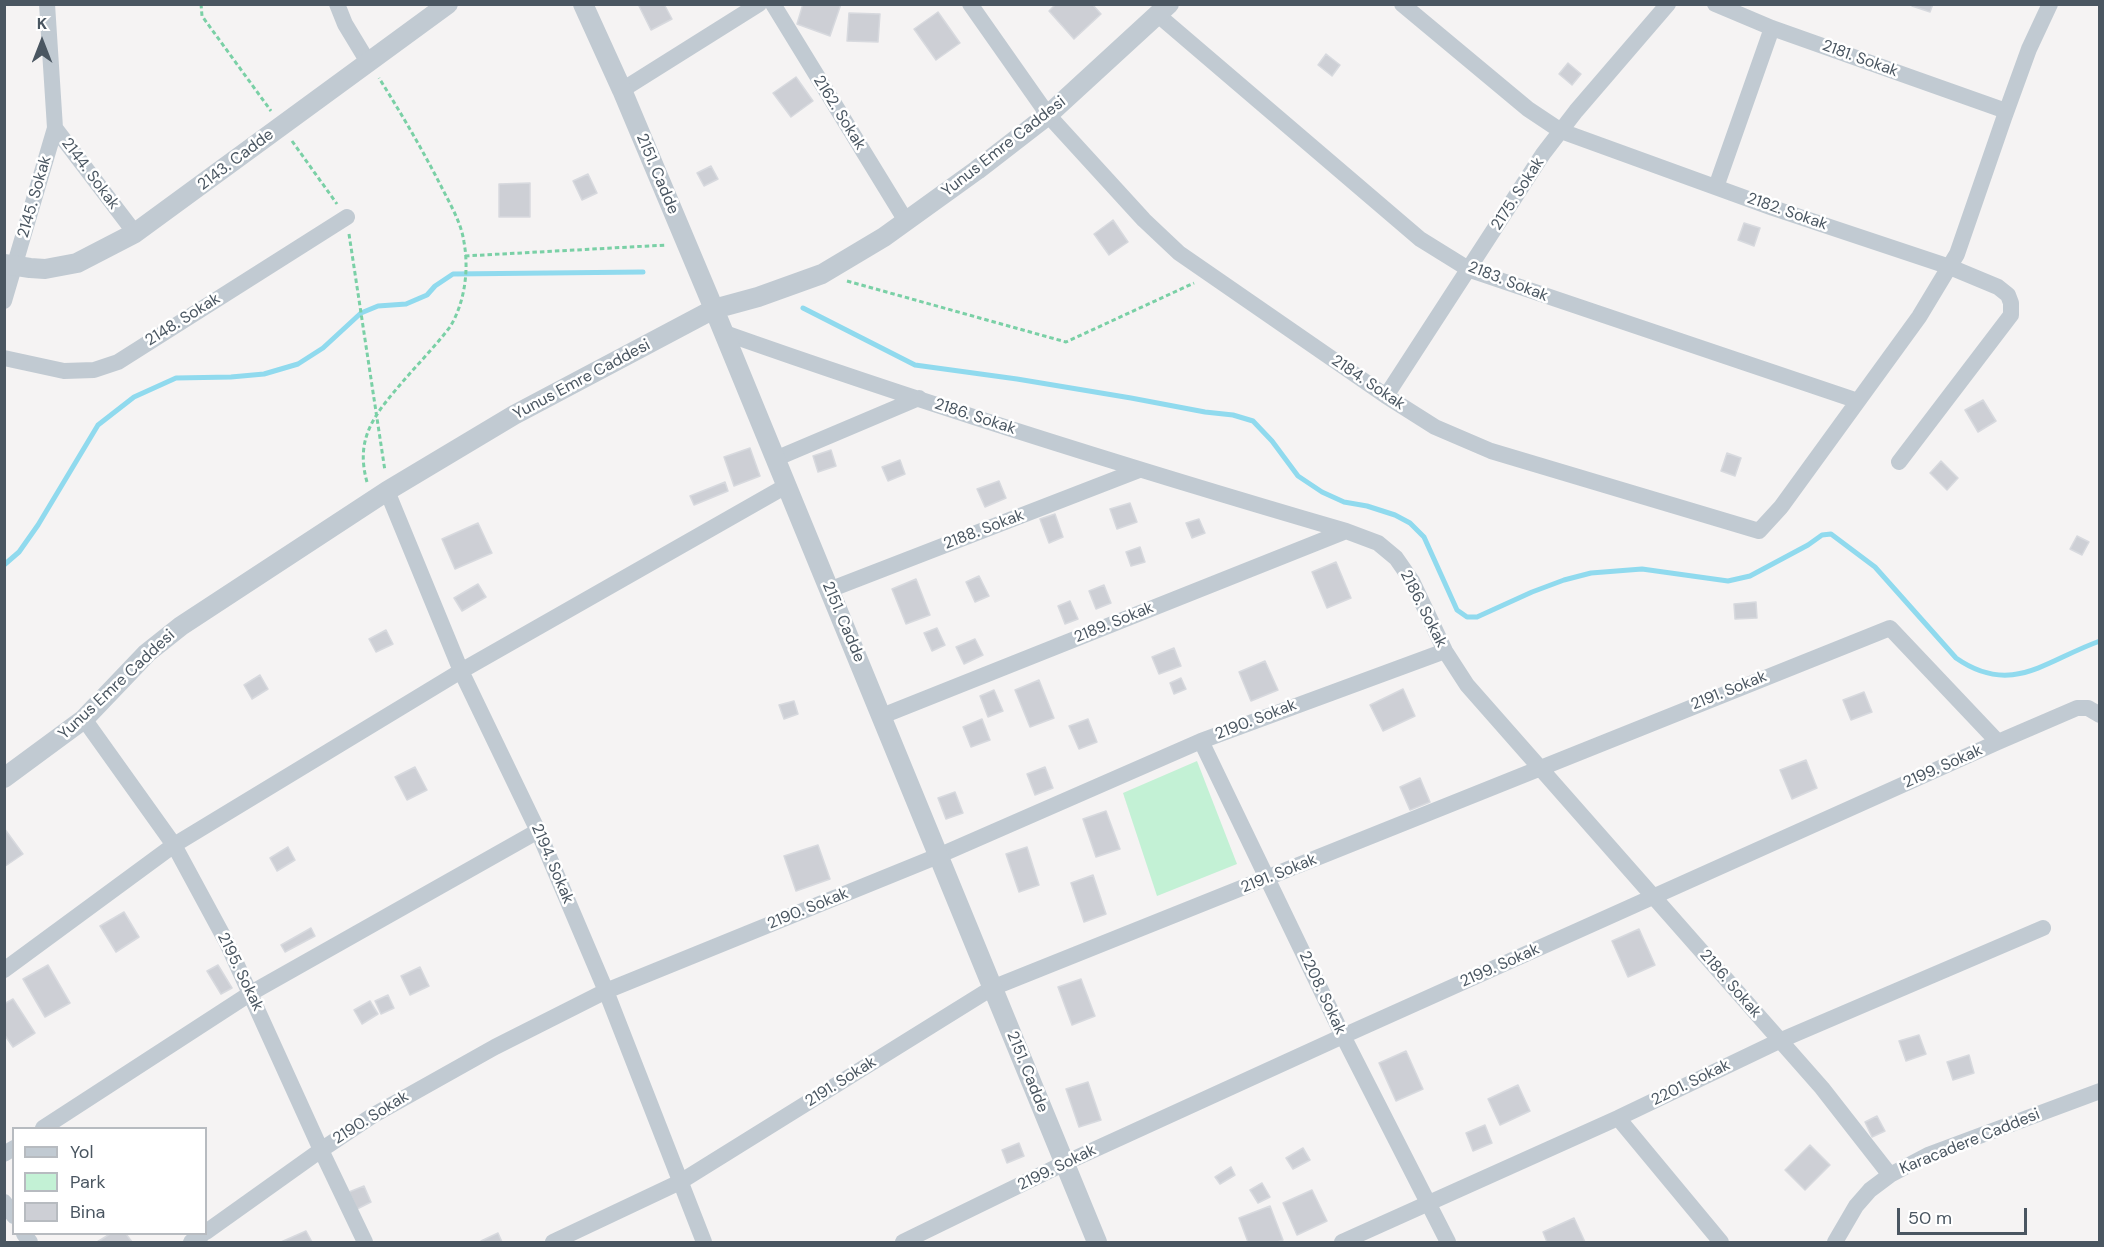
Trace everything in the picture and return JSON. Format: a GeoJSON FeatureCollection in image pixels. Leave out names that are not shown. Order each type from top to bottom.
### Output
{"type":"FeatureCollection","features":[{"type":"Feature","properties":{"kind":"street","name":"2144. Sokak"},"geometry":{"type":"LineString","coordinates":[[47,4],[55,128],[135,233]]}},
{"type":"Feature","properties":{"kind":"street"},"geometry":{"type":"LineString","coordinates":[[337,4],[345,24],[368,62]]}},
{"type":"Feature","properties":{"kind":"street","name":"2143. Cadde"},"geometry":{"type":"LineString","coordinates":[[10,265],[45,269],[77,263],[135,233],[448,4]]}},
{"type":"Feature","properties":{"kind":"street","name":"2151. Cadde"},"geometry":{"type":"LineString","coordinates":[[584,4],[714,309],[1097,1242]]}},
{"type":"Feature","properties":{"kind":"street"},"geometry":{"type":"LineString","coordinates":[[622,90],[759,4]]}},
{"type":"Feature","properties":{"kind":"street","name":"2162. Sokak"},"geometry":{"type":"LineString","coordinates":[[772,4],[906,220]]}},
{"type":"Feature","properties":{"kind":"street","name":"2184. Sokak"},"geometry":{"type":"LineString","coordinates":[[970,4],[1048,115],[1144,220],[1179,253],[1386,396],[1436,427],[1491,451],[1759,531],[1781,507],[1858,401]]}},
{"type":"Feature","properties":{"kind":"street","name":"2182. Sokak"},"geometry":{"type":"LineString","coordinates":[[1402,4],[1423,10],[1528,109],[1561,131],[1950,267],[1998,286],[2008,295],[2011,315],[1899,462]]}},
{"type":"Feature","properties":{"kind":"street","name":"2175. Sokak"},"geometry":{"type":"LineString","coordinates":[[1386,396],[1470,270],[1524,182],[1561,131],[1668,4]]}},
{"type":"Feature","properties":{"kind":"street","name":"2181. Sokak"},"geometry":{"type":"LineString","coordinates":[[1715,4],[1772,28],[2006,111]]}},
{"type":"Feature","properties":{"kind":"street"},"geometry":{"type":"LineString","coordinates":[[1858,401],[1919,317],[1950,267],[1966,230],[2006,111],[2050,4]]}},
{"type":"Feature","properties":{"kind":"street","name":"Yunus Emre Caddesi"},"geometry":{"type":"LineString","coordinates":[[4,778],[84,719],[147,653],[181,626],[380,496],[514,415],[714,309],[758,297],[822,274],[859,253],[978,170],[1048,115],[1164,10]]}},
{"type":"Feature","properties":{"kind":"street","name":"2183. Sokak"},"geometry":{"type":"LineString","coordinates":[[1164,10],[1420,239],[1470,270],[1858,401]]}},
{"type":"Feature","properties":{"kind":"street"},"geometry":{"type":"LineString","coordinates":[[1716,187],[1772,28]]}},
{"type":"Feature","properties":{"kind":"street","name":"2145. Sokak"},"geometry":{"type":"LineString","coordinates":[[4,301],[10,265],[55,128]]}},
{"type":"Feature","properties":{"kind":"street","name":"2148. Sokak"},"geometry":{"type":"LineString","coordinates":[[4,358],[64,371],[94,370],[118,362],[347,217]]}},
{"type":"Feature","properties":{"kind":"street","name":"2186. Sokak"},"geometry":{"type":"LineString","coordinates":[[722,332],[824,368],[1139,470],[1346,531],[1378,543],[1396,558],[1412,581],[1444,651],[1467,686],[1822,1088],[1890,1175]]}},
{"type":"Feature","properties":{"kind":"street"},"geometry":{"type":"LineString","coordinates":[[775,459],[919,398]]}},
{"type":"Feature","properties":{"kind":"street","name":"2188. Sokak"},"geometry":{"type":"LineString","coordinates":[[829,590],[1139,470]]}},
{"type":"Feature","properties":{"kind":"street"},"geometry":{"type":"LineString","coordinates":[[4,970],[174,844],[461,671],[786,486]]}},
{"type":"Feature","properties":{"kind":"street","name":"2194. Sokak"},"geometry":{"type":"LineString","coordinates":[[380,496],[538,831],[606,991],[704,1242]]}},
{"type":"Feature","properties":{"kind":"street","name":"2189. Sokak"},"geometry":{"type":"LineString","coordinates":[[882,716],[1346,531]]}},
{"type":"Feature","properties":{"kind":"street","name":"2191. Sokak"},"geometry":{"type":"LineString","coordinates":[[553,1242],[680,1182],[992,988],[1890,627],[1998,742]]}},
{"type":"Feature","properties":{"kind":"street","name":"2190. Sokak"},"geometry":{"type":"LineString","coordinates":[[207,1231],[321,1150],[426,1084],[606,991],[938,855],[1201,741],[1444,651]]}},
{"type":"Feature","properties":{"kind":"street","name":"2199. Sokak"},"geometry":{"type":"LineString","coordinates":[[903,1242],[1065,1163],[1343,1036],[1998,742],[2078,708],[2088,708],[2100,715]]}},
{"type":"Feature","properties":{"kind":"street","name":"2195. Sokak"},"geometry":{"type":"LineString","coordinates":[[84,719],[174,844],[251,993],[365,1242]]}},
{"type":"Feature","properties":{"kind":"street","name":"2208. Sokak"},"geometry":{"type":"LineString","coordinates":[[1201,741],[1343,1036],[1448,1242]]}},
{"type":"Feature","properties":{"kind":"street"},"geometry":{"type":"LineString","coordinates":[[45,1127],[251,993],[538,831]]}},
{"type":"Feature","properties":{"kind":"street","name":"2201. Sokak"},"geometry":{"type":"LineString","coordinates":[[1342,1242],[1618,1118],[1779,1041],[2043,928]]}},
{"type":"Feature","properties":{"kind":"street","name":"Karacadere Caddesi"},"geometry":{"type":"LineString","coordinates":[[1835,1242],[1856,1206],[1870,1190],[1890,1175],[1928,1155],[2100,1091]]}},
{"type":"Feature","properties":{"kind":"street"},"geometry":{"type":"LineString","coordinates":[[1618,1118],[1721,1242]]}},
{"type":"Feature","properties":{"kind":"path"},"geometry":{"type":"LineString","coordinates":[[368,62],[402,114],[455,213],[465,242],[464,282],[458,314],[450,327],[376,414],[369,429],[364,444],[365,476],[380,496]]}},
{"type":"Feature","properties":{"kind":"path"},"geometry":{"type":"LineString","coordinates":[[465,256],[686,244]]}},
{"type":"Feature","properties":{"kind":"path"},"geometry":{"type":"LineString","coordinates":[[822,274],[1066,342],[1210,275]]}},
{"type":"Feature","properties":{"kind":"green space"},"geometry":{"type":"Polygon","coordinates":[[[1197,761],[1237,864],[1157,896],[1123,793],[1197,761]]]}},
{"type":"Feature","properties":{"kind":"building"},"geometry":{"type":"Polygon","coordinates":[[[664,4],[672,19],[651,30],[639,6],[664,4]]]}},
{"type":"Feature","properties":{"kind":"building"},"geometry":{"type":"Polygon","coordinates":[[[803,4],[841,4],[830,36],[797,24],[803,4]]]}},
{"type":"Feature","properties":{"kind":"building"},"geometry":{"type":"Polygon","coordinates":[[[1056,4],[1092,4],[1101,14],[1074,39],[1049,11],[1056,4]]]}},
{"type":"Feature","properties":{"kind":"building"},"geometry":{"type":"Polygon","coordinates":[[[1913,4],[1933,4],[1930,12],[1912,6],[1913,4]]]}},
{"type":"Feature","properties":{"kind":"building"},"geometry":{"type":"Polygon","coordinates":[[[938,12],[960,43],[936,60],[914,29],[938,12]]]}},
{"type":"Feature","properties":{"kind":"building"},"geometry":{"type":"Polygon","coordinates":[[[849,13],[880,14],[878,42],[847,41],[849,13]]]}},
{"type":"Feature","properties":{"kind":"building"},"geometry":{"type":"Polygon","coordinates":[[[1326,54],[1340,65],[1332,76],[1318,65],[1326,54]]]}},
{"type":"Feature","properties":{"kind":"building"},"geometry":{"type":"Polygon","coordinates":[[[1568,63],[1581,74],[1572,85],[1559,74],[1568,63]]]}},
{"type":"Feature","properties":{"kind":"building"},"geometry":{"type":"Polygon","coordinates":[[[796,77],[813,101],[791,117],[773,93],[796,77]]]}},
{"type":"Feature","properties":{"kind":"building"},"geometry":{"type":"Polygon","coordinates":[[[711,166],[718,179],[704,186],[697,173],[711,166]]]}},
{"type":"Feature","properties":{"kind":"building"},"geometry":{"type":"Polygon","coordinates":[[[588,174],[597,193],[582,200],[573,181],[588,174]]]}},
{"type":"Feature","properties":{"kind":"building"},"geometry":{"type":"Polygon","coordinates":[[[530,183],[530,217],[499,217],[499,184],[530,183]]]}},
{"type":"Feature","properties":{"kind":"building"},"geometry":{"type":"Polygon","coordinates":[[[1113,220],[1128,242],[1109,255],[1094,234],[1113,220]]]}},
{"type":"Feature","properties":{"kind":"building"},"geometry":{"type":"Polygon","coordinates":[[[1744,223],[1760,228],[1754,246],[1738,240],[1744,223]]]}},
{"type":"Feature","properties":{"kind":"building"},"geometry":{"type":"Polygon","coordinates":[[[1983,400],[1996,421],[1978,432],[1965,410],[1983,400]]]}},
{"type":"Feature","properties":{"kind":"building"},"geometry":{"type":"Polygon","coordinates":[[[750,448],[760,476],[734,486],[724,457],[750,448]]]}},
{"type":"Feature","properties":{"kind":"building"},"geometry":{"type":"Polygon","coordinates":[[[831,450],[836,466],[818,472],[813,456],[831,450]]]}},
{"type":"Feature","properties":{"kind":"building"},"geometry":{"type":"Polygon","coordinates":[[[1727,453],[1741,458],[1735,476],[1721,471],[1727,453]]]}},
{"type":"Feature","properties":{"kind":"building"},"geometry":{"type":"Polygon","coordinates":[[[900,460],[905,474],[888,481],[882,467],[900,460]]]}},
{"type":"Feature","properties":{"kind":"building"},"geometry":{"type":"Polygon","coordinates":[[[1941,461],[1958,478],[1947,490],[1930,473],[1941,461]]]}},
{"type":"Feature","properties":{"kind":"building"},"geometry":{"type":"Polygon","coordinates":[[[999,481],[1006,498],[985,507],[977,489],[999,481]]]}},
{"type":"Feature","properties":{"kind":"building"},"geometry":{"type":"Polygon","coordinates":[[[725,482],[728,491],[694,505],[690,496],[725,482]]]}},
{"type":"Feature","properties":{"kind":"building"},"geometry":{"type":"Polygon","coordinates":[[[1130,503],[1137,522],[1117,529],[1110,509],[1130,503]]]}},
{"type":"Feature","properties":{"kind":"building"},"geometry":{"type":"Polygon","coordinates":[[[1055,514],[1063,537],[1049,543],[1040,519],[1055,514]]]}},
{"type":"Feature","properties":{"kind":"building"},"geometry":{"type":"Polygon","coordinates":[[[1199,519],[1205,533],[1192,538],[1186,523],[1199,519]]]}},
{"type":"Feature","properties":{"kind":"building"},"geometry":{"type":"Polygon","coordinates":[[[478,523],[492,553],[455,569],[442,539],[478,523]]]}},
{"type":"Feature","properties":{"kind":"building"},"geometry":{"type":"Polygon","coordinates":[[[2077,536],[2089,542],[2082,555],[2070,549],[2077,536]]]}},
{"type":"Feature","properties":{"kind":"building"},"geometry":{"type":"Polygon","coordinates":[[[1140,547],[1145,562],[1131,566],[1126,552],[1140,547]]]}},
{"type":"Feature","properties":{"kind":"building"},"geometry":{"type":"Polygon","coordinates":[[[1336,562],[1351,598],[1327,608],[1312,572],[1336,562]]]}},
{"type":"Feature","properties":{"kind":"building"},"geometry":{"type":"Polygon","coordinates":[[[979,576],[989,596],[975,602],[966,582],[979,576]]]}},
{"type":"Feature","properties":{"kind":"building"},"geometry":{"type":"Polygon","coordinates":[[[916,579],[930,615],[906,624],[892,589],[916,579]]]}},
{"type":"Feature","properties":{"kind":"building"},"geometry":{"type":"Polygon","coordinates":[[[478,584],[486,597],[462,611],[454,598],[478,584]]]}},
{"type":"Feature","properties":{"kind":"building"},"geometry":{"type":"Polygon","coordinates":[[[1104,585],[1111,603],[1096,609],[1089,591],[1104,585]]]}},
{"type":"Feature","properties":{"kind":"building"},"geometry":{"type":"Polygon","coordinates":[[[1070,601],[1078,619],[1065,624],[1058,606],[1070,601]]]}},
{"type":"Feature","properties":{"kind":"building"},"geometry":{"type":"Polygon","coordinates":[[[1756,602],[1757,618],[1735,619],[1734,604],[1756,602]]]}},
{"type":"Feature","properties":{"kind":"building"},"geometry":{"type":"Polygon","coordinates":[[[937,628],[945,645],[932,651],[924,633],[937,628]]]}},
{"type":"Feature","properties":{"kind":"building"},"geometry":{"type":"Polygon","coordinates":[[[386,630],[393,644],[376,652],[369,639],[386,630]]]}},
{"type":"Feature","properties":{"kind":"building"},"geometry":{"type":"Polygon","coordinates":[[[975,639],[983,655],[964,664],[956,647],[975,639]]]}},
{"type":"Feature","properties":{"kind":"building"},"geometry":{"type":"Polygon","coordinates":[[[1174,648],[1181,666],[1159,674],[1152,657],[1174,648]]]}},
{"type":"Feature","properties":{"kind":"building"},"geometry":{"type":"Polygon","coordinates":[[[1265,661],[1278,690],[1251,701],[1239,672],[1265,661]]]}},
{"type":"Feature","properties":{"kind":"building"},"geometry":{"type":"Polygon","coordinates":[[[260,675],[268,689],[252,699],[244,685],[260,675]]]}},
{"type":"Feature","properties":{"kind":"building"},"geometry":{"type":"Polygon","coordinates":[[[1181,678],[1186,689],[1174,694],[1170,683],[1181,678]]]}},
{"type":"Feature","properties":{"kind":"building"},"geometry":{"type":"Polygon","coordinates":[[[1039,680],[1054,718],[1030,727],[1015,690],[1039,680]]]}},
{"type":"Feature","properties":{"kind":"building"},"geometry":{"type":"Polygon","coordinates":[[[1403,689],[1415,716],[1383,731],[1370,705],[1403,689]]]}},
{"type":"Feature","properties":{"kind":"building"},"geometry":{"type":"Polygon","coordinates":[[[994,690],[1003,711],[988,717],[980,696],[994,690]]]}},
{"type":"Feature","properties":{"kind":"building"},"geometry":{"type":"Polygon","coordinates":[[[1864,692],[1872,712],[1851,720],[1843,700],[1864,692]]]}},
{"type":"Feature","properties":{"kind":"building"},"geometry":{"type":"Polygon","coordinates":[[[794,701],[798,714],[784,719],[779,705],[794,701]]]}},
{"type":"Feature","properties":{"kind":"building"},"geometry":{"type":"Polygon","coordinates":[[[982,719],[990,740],[971,747],[963,727],[982,719]]]}},
{"type":"Feature","properties":{"kind":"building"},"geometry":{"type":"Polygon","coordinates":[[[1088,719],[1097,742],[1079,749],[1069,726],[1088,719]]]}},
{"type":"Feature","properties":{"kind":"building"},"geometry":{"type":"Polygon","coordinates":[[[1806,760],[1817,788],[1792,799],[1780,770],[1806,760]]]}},
{"type":"Feature","properties":{"kind":"building"},"geometry":{"type":"Polygon","coordinates":[[[415,767],[427,790],[407,800],[395,777],[415,767]]]}},
{"type":"Feature","properties":{"kind":"building"},"geometry":{"type":"Polygon","coordinates":[[[1045,767],[1053,788],[1035,795],[1027,774],[1045,767]]]}},
{"type":"Feature","properties":{"kind":"building"},"geometry":{"type":"Polygon","coordinates":[[[1420,778],[1430,802],[1410,810],[1400,787],[1420,778]]]}},
{"type":"Feature","properties":{"kind":"building"},"geometry":{"type":"Polygon","coordinates":[[[955,792],[963,813],[946,819],[938,798],[955,792]]]}},
{"type":"Feature","properties":{"kind":"building"},"geometry":{"type":"Polygon","coordinates":[[[1106,811],[1120,849],[1096,857],[1083,819],[1106,811]]]}},
{"type":"Feature","properties":{"kind":"building"},"geometry":{"type":"Polygon","coordinates":[[[4,828],[23,854],[4,867],[4,828]]]}},
{"type":"Feature","properties":{"kind":"building"},"geometry":{"type":"Polygon","coordinates":[[[818,845],[830,879],[796,891],[784,856],[818,845]]]}},
{"type":"Feature","properties":{"kind":"building"},"geometry":{"type":"Polygon","coordinates":[[[288,847],[295,860],[277,871],[270,858],[288,847]]]}},
{"type":"Feature","properties":{"kind":"building"},"geometry":{"type":"Polygon","coordinates":[[[1027,847],[1039,885],[1019,892],[1006,854],[1027,847]]]}},
{"type":"Feature","properties":{"kind":"building"},"geometry":{"type":"Polygon","coordinates":[[[1093,875],[1106,914],[1084,922],[1071,883],[1093,875]]]}},
{"type":"Feature","properties":{"kind":"building"},"geometry":{"type":"Polygon","coordinates":[[[124,912],[139,937],[116,952],[100,926],[124,912]]]}},
{"type":"Feature","properties":{"kind":"building"},"geometry":{"type":"Polygon","coordinates":[[[311,928],[315,936],[285,952],[281,945],[311,928]]]}},
{"type":"Feature","properties":{"kind":"building"},"geometry":{"type":"Polygon","coordinates":[[[1639,929],[1655,965],[1628,977],[1612,941],[1639,929]]]}},
{"type":"Feature","properties":{"kind":"building"},"geometry":{"type":"Polygon","coordinates":[[[48,965],[70,1003],[45,1017],[23,979],[48,965]]]}},
{"type":"Feature","properties":{"kind":"building"},"geometry":{"type":"Polygon","coordinates":[[[218,965],[232,988],[221,994],[207,971],[218,965]]]}},
{"type":"Feature","properties":{"kind":"building"},"geometry":{"type":"Polygon","coordinates":[[[420,967],[429,986],[410,995],[401,976],[420,967]]]}},
{"type":"Feature","properties":{"kind":"building"},"geometry":{"type":"Polygon","coordinates":[[[1081,979],[1095,1016],[1072,1025],[1058,987],[1081,979]]]}},
{"type":"Feature","properties":{"kind":"building"},"geometry":{"type":"Polygon","coordinates":[[[388,995],[394,1008],[381,1014],[375,1001],[388,995]]]}},
{"type":"Feature","properties":{"kind":"building"},"geometry":{"type":"Polygon","coordinates":[[[13,999],[35,1033],[13,1047],[4,1034],[4,1004],[13,999]]]}},
{"type":"Feature","properties":{"kind":"building"},"geometry":{"type":"Polygon","coordinates":[[[370,1001],[378,1014],[362,1024],[354,1010],[370,1001]]]}},
{"type":"Feature","properties":{"kind":"building"},"geometry":{"type":"Polygon","coordinates":[[[1919,1035],[1926,1054],[1906,1061],[1899,1041],[1919,1035]]]}},
{"type":"Feature","properties":{"kind":"building"},"geometry":{"type":"Polygon","coordinates":[[[1406,1051],[1423,1089],[1396,1101],[1379,1063],[1406,1051]]]}},
{"type":"Feature","properties":{"kind":"building"},"geometry":{"type":"Polygon","coordinates":[[[1969,1055],[1974,1073],[1953,1080],[1947,1062],[1969,1055]]]}},
{"type":"Feature","properties":{"kind":"building"},"geometry":{"type":"Polygon","coordinates":[[[1088,1082],[1101,1120],[1079,1127],[1066,1089],[1088,1082]]]}},
{"type":"Feature","properties":{"kind":"building"},"geometry":{"type":"Polygon","coordinates":[[[1518,1085],[1530,1111],[1500,1125],[1488,1099],[1518,1085]]]}},
{"type":"Feature","properties":{"kind":"building"},"geometry":{"type":"Polygon","coordinates":[[[1877,1116],[1885,1131],[1872,1137],[1865,1122],[1877,1116]]]}},
{"type":"Feature","properties":{"kind":"building"},"geometry":{"type":"Polygon","coordinates":[[[1485,1125],[1492,1143],[1473,1151],[1466,1133],[1485,1125]]]}},
{"type":"Feature","properties":{"kind":"building"},"geometry":{"type":"Polygon","coordinates":[[[1019,1143],[1024,1156],[1007,1163],[1002,1150],[1019,1143]]]}},
{"type":"Feature","properties":{"kind":"building"},"geometry":{"type":"Polygon","coordinates":[[[1810,1145],[1830,1165],[1805,1190],[1785,1170],[1810,1145]]]}},
{"type":"Feature","properties":{"kind":"building"},"geometry":{"type":"Polygon","coordinates":[[[1303,1148],[1310,1160],[1293,1169],[1286,1158],[1303,1148]]]}},
{"type":"Feature","properties":{"kind":"building"},"geometry":{"type":"Polygon","coordinates":[[[1231,1167],[1235,1175],[1220,1184],[1215,1177],[1231,1167]]]}},
{"type":"Feature","properties":{"kind":"building"},"geometry":{"type":"Polygon","coordinates":[[[1262,1183],[1270,1197],[1258,1203],[1250,1190],[1262,1183]]]}},
{"type":"Feature","properties":{"kind":"building"},"geometry":{"type":"Polygon","coordinates":[[[364,1186],[371,1202],[357,1209],[349,1192],[364,1186]]]}},
{"type":"Feature","properties":{"kind":"building"},"geometry":{"type":"Polygon","coordinates":[[[1312,1190],[1327,1221],[1297,1235],[1283,1203],[1312,1190]]]}},
{"type":"Feature","properties":{"kind":"building"},"geometry":{"type":"Polygon","coordinates":[[[1270,1206],[1283,1240],[1248,1242],[1239,1218],[1270,1206]]]}},
{"type":"Feature","properties":{"kind":"building"},"geometry":{"type":"Polygon","coordinates":[[[1574,1218],[1585,1242],[1547,1242],[1543,1232],[1574,1218]]]}},
{"type":"Feature","properties":{"kind":"building"},"geometry":{"type":"Polygon","coordinates":[[[306,1231],[312,1242],[281,1242],[306,1231]]]}},
{"type":"Feature","properties":{"kind":"building"},"geometry":{"type":"Polygon","coordinates":[[[498,1233],[502,1242],[481,1241],[498,1233]]]}},
{"type":"Feature","properties":{"kind":"building"},"geometry":{"type":"Polygon","coordinates":[[[108,1235],[127,1235],[132,1242],[97,1242],[108,1235]]]}},
{"type":"Feature","properties":{"kind":"waterway"},"geometry":{"type":"LineString","coordinates":[[4,565],[19,552],[38,525],[98,425],[134,397],[176,378],[264,374],[298,364],[323,348],[361,313],[378,306],[406,304],[427,295],[435,286],[453,274],[643,272]]}},
{"type":"Feature","properties":{"kind":"waterway"},"geometry":{"type":"LineString","coordinates":[[803,308],[915,365],[1017,379],[1233,415],[1253,421],[1272,441],[1298,476],[1322,492],[1344,502],[1367,506],[1395,515],[1410,523],[1424,537],[1457,610],[1467,617],[1477,617],[1532,592],[1591,573],[1642,569],[1728,581],[1750,576],[1822,535],[1831,534],[1875,567],[1956,658],[1976,669],[1995,674],[2012,675],[2045,665],[2100,641]]}}]}
